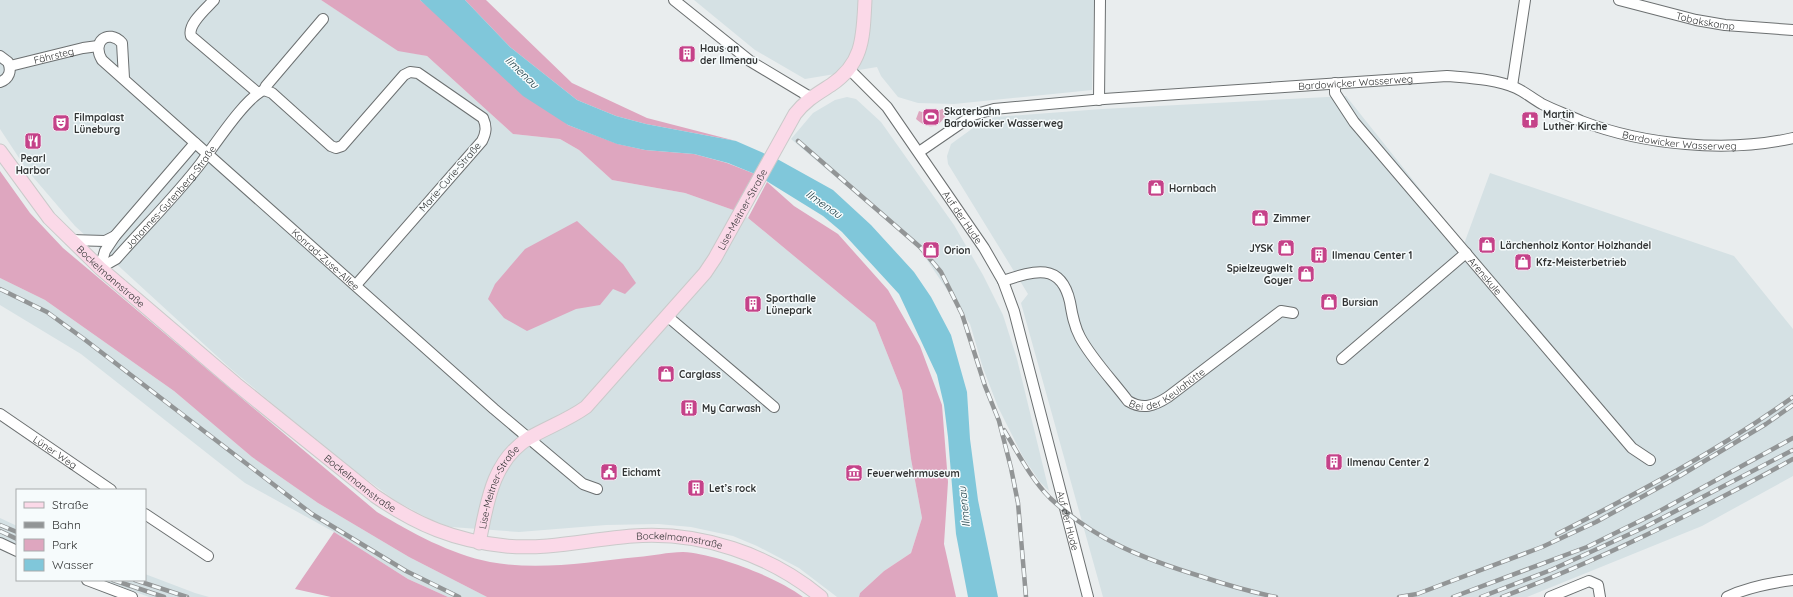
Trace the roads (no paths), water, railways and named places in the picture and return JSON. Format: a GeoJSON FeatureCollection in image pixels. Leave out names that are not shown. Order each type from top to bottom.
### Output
{"type":"FeatureCollection","features":[{"type":"Feature","properties":{"kind":"main road"},"geometry":{"type":"LineString","coordinates":[[810,97],[832,84],[850,70],[860,47],[865,0]]}},
{"type":"Feature","properties":{"kind":"main road","name":"Lise-Meitner-Straße"},"geometry":{"type":"LineString","coordinates":[[479,543],[494,477],[510,455],[529,438],[574,416],[586,407],[705,273],[739,217],[795,114],[810,97]]}},
{"type":"Feature","properties":{"kind":"main road","name":"Bockelmannstraße"},"geometry":{"type":"LineString","coordinates":[[0,151],[39,206],[70,240],[100,268],[236,384],[375,496],[422,525],[450,536],[479,543],[508,546],[549,546],[634,536],[665,536],[698,539],[734,549],[768,562],[795,577],[821,597]]}},
{"type":"Feature","properties":{"kind":"street"},"geometry":{"type":"LineString","coordinates":[[214,0],[192,26],[190,32],[191,36],[261,91]]}},
{"type":"Feature","properties":{"kind":"street"},"geometry":{"type":"LineString","coordinates":[[674,0],[750,61],[810,97]]}},
{"type":"Feature","properties":{"kind":"street"},"geometry":{"type":"LineString","coordinates":[[1099,100],[1100,0]]}},
{"type":"Feature","properties":{"kind":"street"},"geometry":{"type":"LineString","coordinates":[[1512,86],[1525,0]]}},
{"type":"Feature","properties":{"kind":"street","name":"Tobakskamp"},"geometry":{"type":"LineString","coordinates":[[1619,0],[1696,20],[1725,25],[1793,30]]}},
{"type":"Feature","properties":{"kind":"street","name":"Johannes-Gutenberg-Straße"},"geometry":{"type":"LineString","coordinates":[[100,268],[116,259],[201,163],[216,140],[261,91],[323,19]]}},
{"type":"Feature","properties":{"kind":"street"},"geometry":{"type":"LineString","coordinates":[[98,46],[101,40],[107,37],[118,39],[122,43],[124,78]]}},
{"type":"Feature","properties":{"kind":"street","name":"Fährsteg"},"geometry":{"type":"LineString","coordinates":[[10,66],[83,48],[98,46]]}},
{"type":"Feature","properties":{"kind":"street","name":"Konrad-Zuse-Allee"},"geometry":{"type":"LineString","coordinates":[[98,46],[98,54],[102,60],[529,438]]}},
{"type":"Feature","properties":{"kind":"street"},"geometry":{"type":"LineString","coordinates":[[0,56],[6,59],[10,66],[9,75],[0,82]]}},
{"type":"Feature","properties":{"kind":"street","name":"Auf der Hude"},"geometry":{"type":"LineString","coordinates":[[850,70],[887,107],[984,248],[1003,281],[1014,311],[1088,597]]}},
{"type":"Feature","properties":{"kind":"street","name":"Marie-Curie-Straße"},"geometry":{"type":"LineString","coordinates":[[261,91],[272,93],[331,146],[336,148],[342,146],[404,75],[410,72],[418,73],[483,118],[486,126],[486,133],[482,141],[356,285]]}},
{"type":"Feature","properties":{"kind":"street","name":"Bardowicker Wasserweg"},"geometry":{"type":"LineString","coordinates":[[919,152],[973,115],[985,111],[1014,106],[1447,76],[1512,86],[1544,105],[1583,122],[1654,139],[1690,145],[1723,146],[1761,144],[1793,138]]}},
{"type":"Feature","properties":{"kind":"street","name":"Arenskule"},"geometry":{"type":"LineString","coordinates":[[1335,83],[1335,93],[1354,122],[1632,448],[1650,460]]}},
{"type":"Feature","properties":{"kind":"street","name":"Johannes-Gutenberg-Straße"},"geometry":{"type":"LineString","coordinates":[[100,268],[105,251],[115,236],[195,142]]}},
{"type":"Feature","properties":{"kind":"street","name":"Johannes-Gutenberg-Straße"},"geometry":{"type":"LineString","coordinates":[[70,240],[105,241],[115,236]]}},
{"type":"Feature","properties":{"kind":"street"},"geometry":{"type":"LineString","coordinates":[[1342,359],[1466,253]]}},
{"type":"Feature","properties":{"kind":"street","name":"Bei der Keulahütte"},"geometry":{"type":"LineString","coordinates":[[1003,281],[1038,271],[1050,272],[1057,277],[1067,291],[1074,324],[1081,340],[1128,401],[1140,406],[1153,405],[1168,397],[1281,311],[1292,313]]}},
{"type":"Feature","properties":{"kind":"street"},"geometry":{"type":"LineString","coordinates":[[667,316],[774,407]]}},
{"type":"Feature","properties":{"kind":"street","name":"Lüner Weg"},"geometry":{"type":"LineString","coordinates":[[0,414],[110,489]]}},
{"type":"Feature","properties":{"kind":"street","name":"Lise-Meitner-Straße"},"geometry":{"type":"LineString","coordinates":[[529,438],[583,484],[597,489]]}},
{"type":"Feature","properties":{"kind":"street"},"geometry":{"type":"LineString","coordinates":[[146,515],[208,556]]}},
{"type":"Feature","properties":{"kind":"street"},"geometry":{"type":"LineString","coordinates":[[0,543],[16,551]]}},
{"type":"Feature","properties":{"kind":"street"},"geometry":{"type":"LineString","coordinates":[[1727,597],[1742,590],[1765,584],[1793,580]]}},
{"type":"Feature","properties":{"kind":"street"},"geometry":{"type":"LineString","coordinates":[[90,581],[132,597]]}},
{"type":"Feature","properties":{"kind":"street"},"geometry":{"type":"LineString","coordinates":[[1550,597],[1589,581],[1598,585],[1600,597]]}},
{"type":"Feature","properties":{"kind":"water","name":"Ilmenau"},"geometry":{"type":"Polygon","coordinates":[[[420,0],[465,0],[510,47],[577,100],[616,116],[646,124],[736,141],[779,160],[833,190],[871,225],[914,272],[931,297],[951,335],[967,392],[970,439],[978,500],[998,597],[968,597],[956,534],[948,437],[944,405],[937,375],[899,294],[842,232],[823,216],[755,174],[728,163],[694,154],[645,150],[617,144],[568,125],[523,96],[420,0]]]}},
{"type":"Feature","properties":{"kind":"railway"},"geometry":{"type":"LineString","coordinates":[[798,141],[920,247],[941,272],[962,314],[985,386],[999,421],[1018,503],[1026,597]]}},
{"type":"Feature","properties":{"kind":"railway"},"geometry":{"type":"LineString","coordinates":[[0,289],[47,312],[312,514],[406,571],[459,597]]}},
{"type":"Feature","properties":{"kind":"railway"},"geometry":{"type":"LineString","coordinates":[[1557,534],[1678,470],[1736,435],[1793,397]]}},
{"type":"Feature","properties":{"kind":"railway"},"geometry":{"type":"LineString","coordinates":[[1399,597],[1417,594],[1542,547],[1596,522],[1678,477],[1766,424],[1793,405]]}},
{"type":"Feature","properties":{"kind":"railway"},"geometry":{"type":"LineString","coordinates":[[1004,430],[1043,491],[1067,513],[1085,526],[1122,547],[1161,563],[1230,586],[1276,597]]}},
{"type":"Feature","properties":{"kind":"railway"},"geometry":{"type":"LineString","coordinates":[[1453,597],[1587,547],[1656,513],[1793,438]]}},
{"type":"Feature","properties":{"kind":"railway"},"geometry":{"type":"LineString","coordinates":[[1481,597],[1551,570],[1643,528],[1793,450]]}},
{"type":"Feature","properties":{"kind":"railway"},"geometry":{"type":"LineString","coordinates":[[1502,597],[1577,567],[1650,533],[1793,459]]}},
{"type":"Feature","properties":{"kind":"railway"},"geometry":{"type":"LineString","coordinates":[[0,525],[16,532]]}},
{"type":"Feature","properties":{"kind":"railway"},"geometry":{"type":"LineString","coordinates":[[0,531],[16,539]]}},
{"type":"Feature","properties":{"kind":"railway"},"geometry":{"type":"LineString","coordinates":[[116,581],[164,597]]}},
{"type":"Feature","properties":{"kind":"railway"},"geometry":{"type":"LineString","coordinates":[[138,581],[187,597]]}},
{"type":"Feature","properties":{"kind":"place","name":"Haus an der Ilmenau"},"geometry":{"type":"Point","coordinates":[687,54]}},
{"type":"Feature","properties":{"kind":"place","name":"Skaterbahn Bardowicker Wasserweg"},"geometry":{"type":"Point","coordinates":[931,117]}},
{"type":"Feature","properties":{"kind":"place","name":"Martin Luther Kirche"},"geometry":{"type":"Point","coordinates":[1530,120]}},
{"type":"Feature","properties":{"kind":"place","name":"Filmpalast Lüneburg"},"geometry":{"type":"Point","coordinates":[61,123]}},
{"type":"Feature","properties":{"kind":"place","name":"Pearl Harbor"},"geometry":{"type":"Point","coordinates":[33,141]}},
{"type":"Feature","properties":{"kind":"place","name":"Hornbach"},"geometry":{"type":"Point","coordinates":[1156,188]}},
{"type":"Feature","properties":{"kind":"place","name":"Zimmer"},"geometry":{"type":"Point","coordinates":[1260,218]}},
{"type":"Feature","properties":{"kind":"place","name":"Lärchenholz Kontor Holzhandel"},"geometry":{"type":"Point","coordinates":[1487,245]}},
{"type":"Feature","properties":{"kind":"place","name":"JYSK"},"geometry":{"type":"Point","coordinates":[1286,248]}},
{"type":"Feature","properties":{"kind":"place","name":"Orion"},"geometry":{"type":"Point","coordinates":[931,250]}},
{"type":"Feature","properties":{"kind":"place","name":"Ilmenau Center 1"},"geometry":{"type":"Point","coordinates":[1319,255]}},
{"type":"Feature","properties":{"kind":"place","name":"Kfz-Meisterbetrieb"},"geometry":{"type":"Point","coordinates":[1523,262]}},
{"type":"Feature","properties":{"kind":"place","name":"Spielzeugwelt Goyer"},"geometry":{"type":"Point","coordinates":[1306,274]}},
{"type":"Feature","properties":{"kind":"place","name":"Bursian"},"geometry":{"type":"Point","coordinates":[1329,302]}},
{"type":"Feature","properties":{"kind":"place","name":"Sporthalle Lünepark"},"geometry":{"type":"Point","coordinates":[753,304]}},
{"type":"Feature","properties":{"kind":"place","name":"Carglass"},"geometry":{"type":"Point","coordinates":[666,374]}},
{"type":"Feature","properties":{"kind":"place","name":"My Carwash"},"geometry":{"type":"Point","coordinates":[689,408]}},
{"type":"Feature","properties":{"kind":"place","name":"Ilmenau Center 2"},"geometry":{"type":"Point","coordinates":[1334,462]}},
{"type":"Feature","properties":{"kind":"place","name":"Eichamt"},"geometry":{"type":"Point","coordinates":[609,472]}},
{"type":"Feature","properties":{"kind":"place","name":"Feuerwehrmuseum"},"geometry":{"type":"Point","coordinates":[854,473]}},
{"type":"Feature","properties":{"kind":"place","name":"Let’s rock"},"geometry":{"type":"Point","coordinates":[696,488]}}]}
